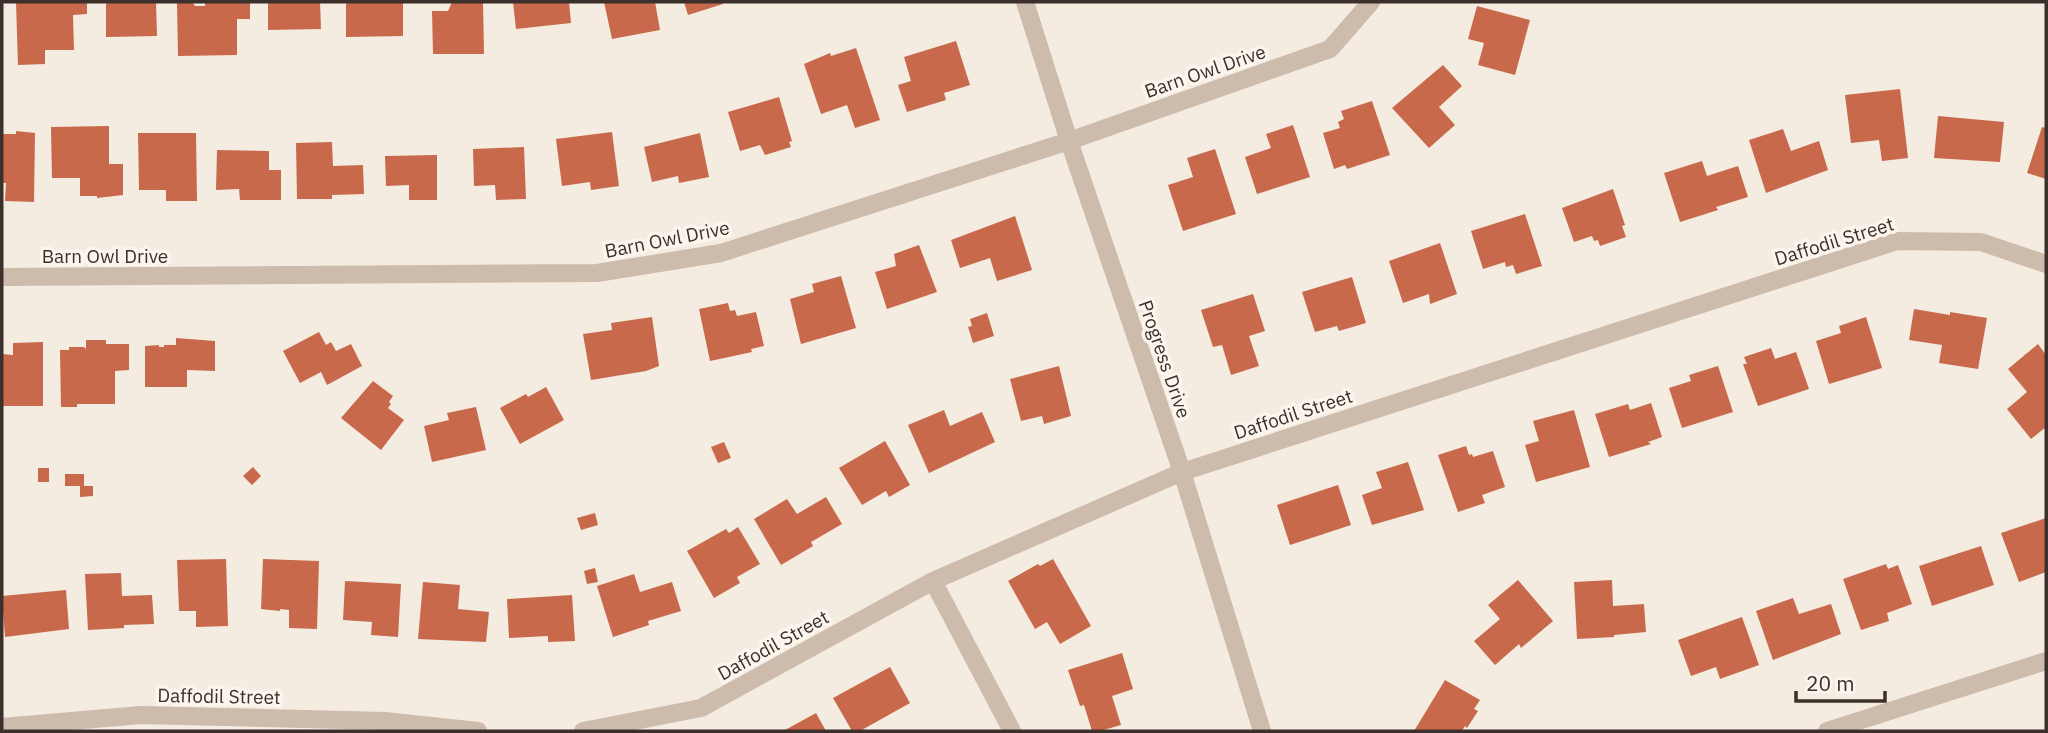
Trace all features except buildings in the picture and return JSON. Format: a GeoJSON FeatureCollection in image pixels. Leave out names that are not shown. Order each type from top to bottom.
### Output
{"type":"FeatureCollection","features":[{"type":"Feature","properties":{"kind":"street","name":"Progress Drive"},"geometry":{"type":"LineString","coordinates":[[1025,2],[1069,141],[1182,472],[1262,731]]}},
{"type":"Feature","properties":{"kind":"street","name":"Barn Owl Drive"},"geometry":{"type":"LineString","coordinates":[[2,277],[597,273],[721,253],[1069,141],[1330,49],[1371,2]]}},
{"type":"Feature","properties":{"kind":"street","name":"Daffodil Street"},"geometry":{"type":"LineString","coordinates":[[583,731],[701,709],[933,581],[1182,472],[1897,241],[1981,242],[2046,264]]}},
{"type":"Feature","properties":{"kind":"street"},"geometry":{"type":"LineString","coordinates":[[933,581],[1012,731]]}},
{"type":"Feature","properties":{"kind":"street"},"geometry":{"type":"LineString","coordinates":[[1827,731],[2046,661]]}},
{"type":"Feature","properties":{"kind":"street","name":"Daffodil Street"},"geometry":{"type":"LineString","coordinates":[[2,727],[141,715],[385,721],[478,731]]}}]}
